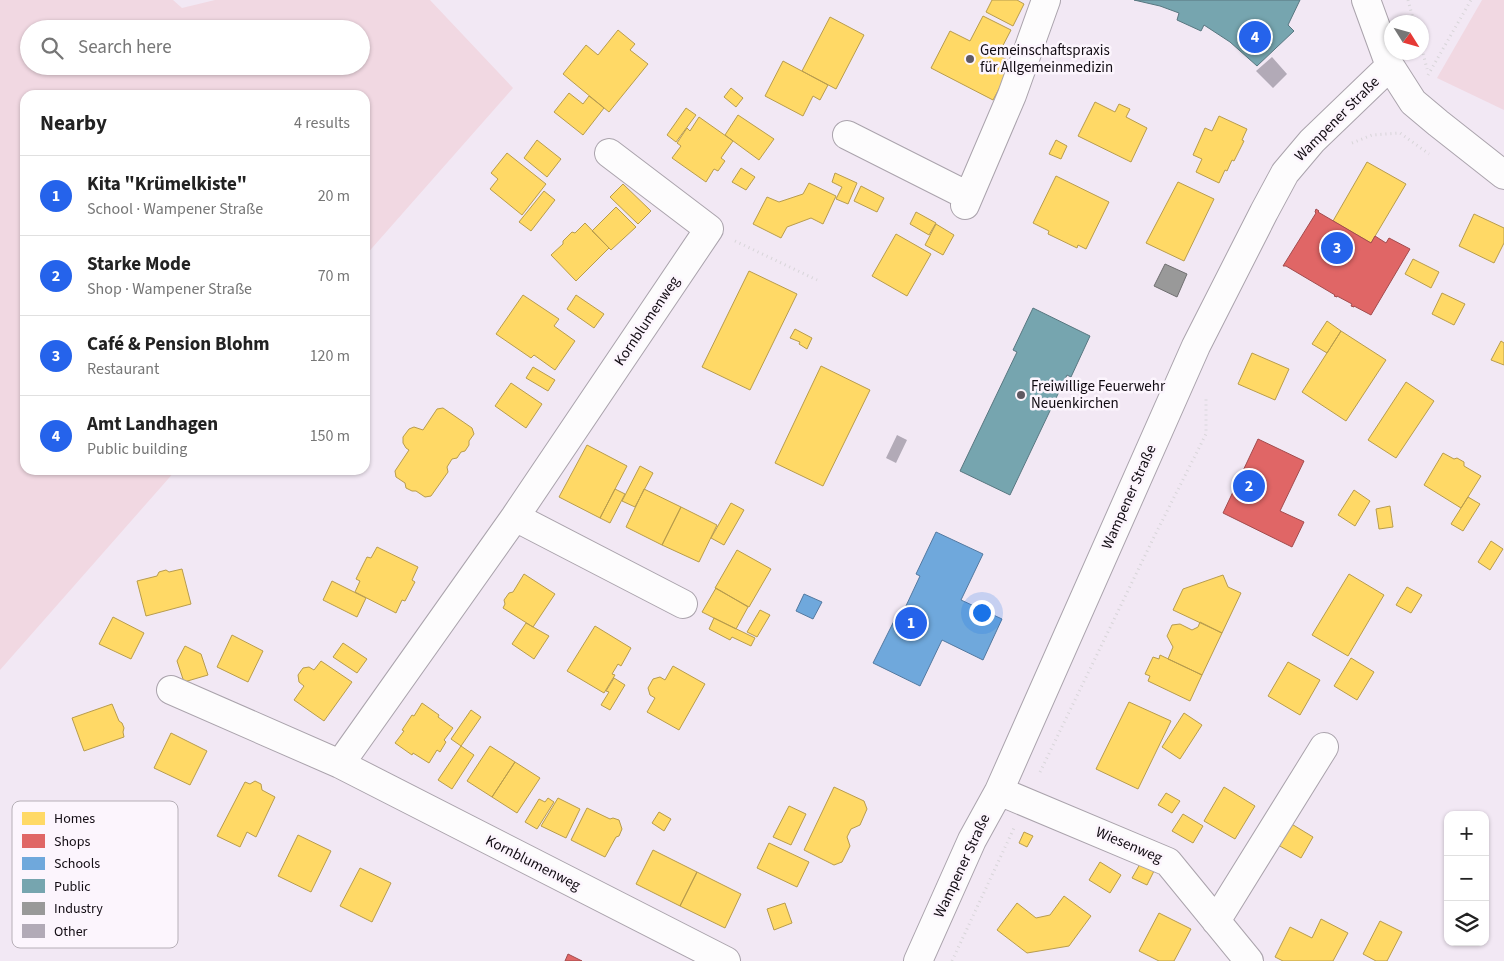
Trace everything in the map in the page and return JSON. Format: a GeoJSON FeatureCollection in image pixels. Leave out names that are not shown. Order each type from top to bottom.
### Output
{"type":"FeatureCollection","features":[{"type":"Feature","properties":{"kind":"street"},"geometry":{"type":"LineString","coordinates":[[847,135],[966,200],[1012,95],[1046,0]]}},
{"type":"Feature","properties":{"kind":"street"},"geometry":{"type":"LineString","coordinates":[[1366,0],[1390,66],[1412,102],[1504,175]]}},
{"type":"Feature","properties":{"kind":"street","name":"Wampener Straße"},"geometry":{"type":"LineString","coordinates":[[918,961],[972,840],[999,790],[1196,346],[1285,172],[1312,141],[1390,66]]}},
{"type":"Feature","properties":{"kind":"street"},"geometry":{"type":"LineString","coordinates":[[609,153],[709,229]]}},
{"type":"Feature","properties":{"kind":"street","name":"Kornblumenweg"},"geometry":{"type":"LineString","coordinates":[[340,764],[514,517],[709,229]]}},
{"type":"Feature","properties":{"kind":"street"},"geometry":{"type":"LineString","coordinates":[[514,517],[683,604]]}},
{"type":"Feature","properties":{"kind":"street","name":"Kornblumenweg"},"geometry":{"type":"LineString","coordinates":[[170,690],[340,764],[726,961]]}},
{"type":"Feature","properties":{"kind":"street"},"geometry":{"type":"LineString","coordinates":[[1216,921],[1324,747]]}},
{"type":"Feature","properties":{"kind":"street","name":"Wiesenweg"},"geometry":{"type":"LineString","coordinates":[[999,790],[1168,862],[1249,961]]}},
{"type":"Feature","properties":{"kind":"path"},"geometry":{"type":"LineString","coordinates":[[1408,0],[1412,15]]}},
{"type":"Feature","properties":{"kind":"path"},"geometry":{"type":"LineString","coordinates":[[1412,102],[1470,0]]}},
{"type":"Feature","properties":{"kind":"path"},"geometry":{"type":"LineString","coordinates":[[1424,60],[1428,74]]}},
{"type":"Feature","properties":{"kind":"path"},"geometry":{"type":"LineString","coordinates":[[1352,143],[1372,135],[1400,133],[1430,154]]}},
{"type":"Feature","properties":{"kind":"path"},"geometry":{"type":"LineString","coordinates":[[709,229],[817,280]]}},
{"type":"Feature","properties":{"kind":"path"},"geometry":{"type":"LineString","coordinates":[[952,961],[1026,802],[1206,434],[1206,394]]}},
{"type":"Feature","properties":{"kind":"shaded area"},"geometry":{"type":"Polygon","coordinates":[[[0,0],[173,0],[182,8],[215,0],[430,0],[513,88],[370,250],[370,90],[20,90],[20,475],[172,475],[0,670],[0,0]]]}},
{"type":"Feature","properties":{"kind":"shaded area"},"geometry":{"type":"Polygon","coordinates":[[[1482,0],[1504,0],[1504,110],[1437,78],[1482,0]]]}},
{"type":"Feature","properties":{"kind":"building: Homes"},"geometry":{"type":"Polygon","coordinates":[[[992,0],[1017,0],[1024,4],[1013,26],[986,12],[992,0]]]}},
{"type":"Feature","properties":{"kind":"building: Homes","name":"Gemeinschaftspraxis für Allgemeinmedizin"},"geometry":{"type":"Polygon","coordinates":[[[983,16],[1011,30],[998,55],[1013,63],[993,100],[931,68],[950,31],[970,41],[983,16]]]}},
{"type":"Feature","properties":{"kind":"building: Homes"},"geometry":{"type":"Polygon","coordinates":[[[830,17],[864,35],[836,89],[802,71],[830,17]]]}},
{"type":"Feature","properties":{"kind":"building: Homes"},"geometry":{"type":"Polygon","coordinates":[[[618,30],[635,44],[630,50],[648,64],[609,112],[563,74],[586,45],[598,55],[618,30]]]}},
{"type":"Feature","properties":{"kind":"building: Homes"},"geometry":{"type":"Polygon","coordinates":[[[783,61],[828,85],[820,100],[813,96],[803,116],[765,96],[783,61]]]}},
{"type":"Feature","properties":{"kind":"building: Homes"},"geometry":{"type":"Polygon","coordinates":[[[731,88],[743,98],[736,107],[724,97],[731,88]]]}},
{"type":"Feature","properties":{"kind":"building: Homes"},"geometry":{"type":"Polygon","coordinates":[[[569,93],[583,104],[589,96],[604,108],[583,135],[554,112],[569,93]]]}},
{"type":"Feature","properties":{"kind":"building: Homes"},"geometry":{"type":"Polygon","coordinates":[[[1095,102],[1115,112],[1119,104],[1130,109],[1126,117],[1147,128],[1131,162],[1078,136],[1095,102]]]}},
{"type":"Feature","properties":{"kind":"building: Homes"},"geometry":{"type":"Polygon","coordinates":[[[686,108],[696,115],[676,142],[667,135],[686,108]]]}},
{"type":"Feature","properties":{"kind":"building: Homes"},"geometry":{"type":"Polygon","coordinates":[[[738,115],[774,139],[759,160],[725,135],[738,115]]]}},
{"type":"Feature","properties":{"kind":"building: Homes"},"geometry":{"type":"Polygon","coordinates":[[[1219,116],[1247,129],[1242,140],[1244,141],[1234,161],[1232,160],[1227,171],[1225,170],[1219,183],[1196,172],[1202,159],[1193,155],[1205,128],[1212,131],[1219,116]]]}},
{"type":"Feature","properties":{"kind":"building: Homes"},"geometry":{"type":"Polygon","coordinates":[[[699,117],[733,141],[721,158],[725,161],[718,171],[714,169],[706,182],[672,158],[681,146],[677,143],[687,128],[690,131],[699,117]]]}},
{"type":"Feature","properties":{"kind":"building: Homes"},"geometry":{"type":"Polygon","coordinates":[[[537,140],[561,159],[547,177],[524,158],[537,140]]]}},
{"type":"Feature","properties":{"kind":"building: Homes"},"geometry":{"type":"Polygon","coordinates":[[[1056,140],[1067,146],[1061,159],[1049,154],[1056,140]]]}},
{"type":"Feature","properties":{"kind":"building: Homes"},"geometry":{"type":"Polygon","coordinates":[[[507,153],[546,184],[522,215],[490,189],[498,179],[491,173],[507,153]]]}},
{"type":"Feature","properties":{"kind":"building: Homes"},"geometry":{"type":"Polygon","coordinates":[[[1367,162],[1406,184],[1371,243],[1333,221],[1367,162]]]}},
{"type":"Feature","properties":{"kind":"building: Homes"},"geometry":{"type":"Polygon","coordinates":[[[741,168],[755,177],[746,190],[732,182],[741,168]]]}},
{"type":"Feature","properties":{"kind":"building: Homes"},"geometry":{"type":"Polygon","coordinates":[[[835,173],[857,183],[848,204],[836,199],[842,187],[832,182],[835,173]]]}},
{"type":"Feature","properties":{"kind":"building: Homes"},"geometry":{"type":"Polygon","coordinates":[[[1056,176],[1109,202],[1086,249],[1078,245],[1077,248],[1048,234],[1049,231],[1033,223],[1056,176]]]}},
{"type":"Feature","properties":{"kind":"building: Homes"},"geometry":{"type":"Polygon","coordinates":[[[1178,182],[1214,199],[1184,261],[1146,243],[1178,182]]]}},
{"type":"Feature","properties":{"kind":"building: Homes"},"geometry":{"type":"Polygon","coordinates":[[[809,183],[836,196],[823,224],[811,218],[787,227],[781,238],[753,224],[767,197],[779,202],[803,194],[809,183]]]}},
{"type":"Feature","properties":{"kind":"building: Homes"},"geometry":{"type":"Polygon","coordinates":[[[623,184],[651,211],[638,224],[610,197],[623,184]]]}},
{"type":"Feature","properties":{"kind":"building: Homes"},"geometry":{"type":"Polygon","coordinates":[[[861,186],[884,198],[877,212],[854,201],[861,186]]]}},
{"type":"Feature","properties":{"kind":"building: Homes"},"geometry":{"type":"Polygon","coordinates":[[[544,191],[555,200],[531,231],[519,222],[544,191]]]}},
{"type":"Feature","properties":{"kind":"building: Homes"},"geometry":{"type":"Polygon","coordinates":[[[616,207],[636,227],[611,250],[592,231],[616,207]]]}},
{"type":"Feature","properties":{"kind":"building: Homes"},"geometry":{"type":"Polygon","coordinates":[[[916,212],[936,223],[929,235],[910,224],[916,212]]]}},
{"type":"Feature","properties":{"kind":"building: Homes"},"geometry":{"type":"Polygon","coordinates":[[[1474,214],[1504,228],[1504,243],[1494,263],[1459,246],[1474,214]]]}},
{"type":"Feature","properties":{"kind":"building: Homes"},"geometry":{"type":"Polygon","coordinates":[[[585,223],[609,248],[576,281],[551,255],[572,232],[575,233],[585,223]]]}},
{"type":"Feature","properties":{"kind":"building: Homes"},"geometry":{"type":"Polygon","coordinates":[[[936,224],[954,235],[943,255],[925,245],[936,224]]]}},
{"type":"Feature","properties":{"kind":"building: Homes"},"geometry":{"type":"Polygon","coordinates":[[[896,234],[931,254],[907,296],[872,276],[896,234]]]}},
{"type":"Feature","properties":{"kind":"building: Homes"},"geometry":{"type":"Polygon","coordinates":[[[1413,259],[1439,272],[1431,288],[1405,274],[1413,259]]]}},
{"type":"Feature","properties":{"kind":"building: Homes"},"geometry":{"type":"Polygon","coordinates":[[[749,271],[797,294],[750,390],[702,367],[749,271]]]}},
{"type":"Feature","properties":{"kind":"building: Homes"},"geometry":{"type":"Polygon","coordinates":[[[1442,293],[1465,304],[1454,325],[1432,314],[1442,293]]]}},
{"type":"Feature","properties":{"kind":"building: Homes"},"geometry":{"type":"Polygon","coordinates":[[[523,295],[559,319],[554,326],[575,341],[555,370],[534,355],[531,358],[496,334],[523,295]]]}},
{"type":"Feature","properties":{"kind":"building: Homes"},"geometry":{"type":"Polygon","coordinates":[[[576,295],[604,314],[594,328],[567,309],[576,295]]]}},
{"type":"Feature","properties":{"kind":"building: Homes"},"geometry":{"type":"Polygon","coordinates":[[[1327,321],[1341,331],[1327,353],[1312,344],[1327,321]]]}},
{"type":"Feature","properties":{"kind":"building: Homes"},"geometry":{"type":"Polygon","coordinates":[[[795,329],[812,338],[807,349],[799,344],[800,342],[790,338],[795,329]]]}},
{"type":"Feature","properties":{"kind":"building: Homes"},"geometry":{"type":"Polygon","coordinates":[[[1341,331],[1386,360],[1346,421],[1302,392],[1341,331]]]}},
{"type":"Feature","properties":{"kind":"building: Homes"},"geometry":{"type":"Polygon","coordinates":[[[1501,341],[1504,343],[1504,365],[1491,360],[1501,341]]]}},
{"type":"Feature","properties":{"kind":"building: Homes"},"geometry":{"type":"Polygon","coordinates":[[[1252,353],[1289,369],[1275,400],[1238,384],[1252,353]]]}},
{"type":"Feature","properties":{"kind":"building: Homes"},"geometry":{"type":"Polygon","coordinates":[[[821,366],[870,390],[823,486],[775,463],[821,366]]]}},
{"type":"Feature","properties":{"kind":"building: Homes"},"geometry":{"type":"Polygon","coordinates":[[[533,367],[555,380],[548,391],[526,378],[533,367]]]}},
{"type":"Feature","properties":{"kind":"building: Homes"},"geometry":{"type":"Polygon","coordinates":[[[1406,382],[1434,401],[1396,458],[1368,440],[1406,382]]]}},
{"type":"Feature","properties":{"kind":"building: Homes"},"geometry":{"type":"Polygon","coordinates":[[[511,383],[542,404],[526,428],[495,406],[511,383]]]}},
{"type":"Feature","properties":{"kind":"building: Homes"},"geometry":{"type":"Polygon","coordinates":[[[443,408],[472,428],[474,434],[465,451],[461,452],[457,458],[452,459],[447,467],[448,472],[431,496],[425,497],[416,491],[406,488],[405,483],[396,477],[395,471],[409,450],[403,443],[403,437],[409,429],[414,427],[423,430],[437,409],[443,408]]]}},
{"type":"Feature","properties":{"kind":"building: Homes"},"geometry":{"type":"Polygon","coordinates":[[[587,445],[627,466],[600,518],[559,497],[587,445]]]}},
{"type":"Feature","properties":{"kind":"building: Homes"},"geometry":{"type":"Polygon","coordinates":[[[1443,453],[1464,462],[1464,466],[1481,476],[1461,508],[1424,485],[1443,453]]]}},
{"type":"Feature","properties":{"kind":"building: Homes"},"geometry":{"type":"Polygon","coordinates":[[[640,466],[653,473],[635,507],[622,501],[640,466]]]}},
{"type":"Feature","properties":{"kind":"building: Homes"},"geometry":{"type":"Polygon","coordinates":[[[615,489],[625,494],[610,523],[600,518],[615,489]]]}},
{"type":"Feature","properties":{"kind":"building: Homes"},"geometry":{"type":"Polygon","coordinates":[[[644,489],[681,507],[662,545],[626,527],[644,489]]]}},
{"type":"Feature","properties":{"kind":"building: Homes"},"geometry":{"type":"Polygon","coordinates":[[[1354,490],[1370,501],[1355,526],[1338,515],[1354,490]]]}},
{"type":"Feature","properties":{"kind":"building: Homes"},"geometry":{"type":"Polygon","coordinates":[[[1468,497],[1480,504],[1463,531],[1451,524],[1468,497]]]}},
{"type":"Feature","properties":{"kind":"building: Homes"},"geometry":{"type":"Polygon","coordinates":[[[731,503],[744,510],[724,545],[711,538],[731,503]]]}},
{"type":"Feature","properties":{"kind":"building: Homes"},"geometry":{"type":"Polygon","coordinates":[[[1390,506],[1393,527],[1379,529],[1376,509],[1390,506]]]}},
{"type":"Feature","properties":{"kind":"building: Homes"},"geometry":{"type":"Polygon","coordinates":[[[681,507],[717,525],[699,562],[662,545],[681,507]]]}},
{"type":"Feature","properties":{"kind":"building: Homes"},"geometry":{"type":"Polygon","coordinates":[[[1491,541],[1503,549],[1490,570],[1478,562],[1491,541]]]}},
{"type":"Feature","properties":{"kind":"building: Homes"},"geometry":{"type":"Polygon","coordinates":[[[377,547],[418,567],[412,580],[415,582],[405,601],[402,600],[396,613],[355,592],[360,581],[356,579],[367,557],[371,558],[377,547]]]}},
{"type":"Feature","properties":{"kind":"building: Homes"},"geometry":{"type":"Polygon","coordinates":[[[737,550],[771,569],[749,607],[715,588],[737,550]]]}},
{"type":"Feature","properties":{"kind":"building: Homes"},"geometry":{"type":"Polygon","coordinates":[[[182,569],[191,604],[146,616],[137,581],[157,576],[159,572],[166,570],[169,572],[182,569]]]}},
{"type":"Feature","properties":{"kind":"building: Homes"},"geometry":{"type":"Polygon","coordinates":[[[524,574],[555,594],[533,627],[503,608],[504,600],[509,593],[513,592],[524,574]]]}},
{"type":"Feature","properties":{"kind":"building: Homes"},"geometry":{"type":"Polygon","coordinates":[[[1349,574],[1384,595],[1348,656],[1312,635],[1349,574]]]}},
{"type":"Feature","properties":{"kind":"building: Homes"},"geometry":{"type":"Polygon","coordinates":[[[1223,575],[1228,587],[1241,593],[1222,633],[1173,610],[1183,589],[1223,575]]]}},
{"type":"Feature","properties":{"kind":"building: Homes"},"geometry":{"type":"Polygon","coordinates":[[[332,581],[366,598],[357,617],[323,600],[332,581]]]}},
{"type":"Feature","properties":{"kind":"building: Homes"},"geometry":{"type":"Polygon","coordinates":[[[1407,587],[1422,595],[1411,613],[1396,605],[1407,587]]]}},
{"type":"Feature","properties":{"kind":"building: Homes"},"geometry":{"type":"Polygon","coordinates":[[[716,588],[748,607],[736,629],[702,612],[716,588]]]}},
{"type":"Feature","properties":{"kind":"building: Homes"},"geometry":{"type":"Polygon","coordinates":[[[760,610],[770,615],[757,637],[747,632],[760,610]]]}},
{"type":"Feature","properties":{"kind":"building: Homes"},"geometry":{"type":"Polygon","coordinates":[[[113,617],[144,633],[131,659],[99,644],[113,617]]]}},
{"type":"Feature","properties":{"kind":"building: Homes"},"geometry":{"type":"Polygon","coordinates":[[[714,618],[755,638],[751,646],[732,637],[730,640],[709,629],[714,618]]]}},
{"type":"Feature","properties":{"kind":"building: Homes"},"geometry":{"type":"Polygon","coordinates":[[[1200,622],[1222,633],[1202,675],[1168,659],[1173,647],[1167,636],[1172,625],[1180,624],[1192,630],[1198,627],[1200,622]]]}},
{"type":"Feature","properties":{"kind":"building: Homes"},"geometry":{"type":"Polygon","coordinates":[[[526,623],[549,636],[534,659],[512,644],[526,623]]]}},
{"type":"Feature","properties":{"kind":"building: Homes"},"geometry":{"type":"Polygon","coordinates":[[[595,626],[631,648],[621,666],[618,664],[612,674],[615,675],[604,693],[567,671],[595,626]]]}},
{"type":"Feature","properties":{"kind":"building: Homes"},"geometry":{"type":"Polygon","coordinates":[[[232,635],[263,651],[248,682],[217,667],[232,635]]]}},
{"type":"Feature","properties":{"kind":"building: Homes"},"geometry":{"type":"Polygon","coordinates":[[[343,643],[367,659],[357,673],[333,657],[343,643]]]}},
{"type":"Feature","properties":{"kind":"building: Homes"},"geometry":{"type":"Polygon","coordinates":[[[185,646],[201,654],[208,675],[184,682],[177,661],[185,646]]]}},
{"type":"Feature","properties":{"kind":"building: Homes"},"geometry":{"type":"Polygon","coordinates":[[[1160,655],[1202,675],[1190,701],[1148,681],[1150,676],[1145,674],[1153,657],[1159,659],[1160,655]]]}},
{"type":"Feature","properties":{"kind":"building: Homes"},"geometry":{"type":"Polygon","coordinates":[[[1351,658],[1374,672],[1357,700],[1334,686],[1351,658]]]}},
{"type":"Feature","properties":{"kind":"building: Homes"},"geometry":{"type":"Polygon","coordinates":[[[321,661],[352,682],[324,721],[294,700],[304,686],[299,682],[298,675],[303,668],[309,667],[314,670],[321,661]]]}},
{"type":"Feature","properties":{"kind":"building: Homes"},"geometry":{"type":"Polygon","coordinates":[[[1288,662],[1320,680],[1300,715],[1268,696],[1288,662]]]}},
{"type":"Feature","properties":{"kind":"building: Homes"},"geometry":{"type":"Polygon","coordinates":[[[673,666],[705,684],[679,730],[647,712],[655,698],[650,695],[648,688],[653,679],[660,677],[665,680],[673,666]]]}},
{"type":"Feature","properties":{"kind":"building: Homes"},"geometry":{"type":"Polygon","coordinates":[[[614,678],[625,685],[610,710],[601,705],[609,692],[606,691],[614,678]]]}},
{"type":"Feature","properties":{"kind":"building: Homes"},"geometry":{"type":"Polygon","coordinates":[[[1129,702],[1171,721],[1138,789],[1096,769],[1129,702]]]}},
{"type":"Feature","properties":{"kind":"building: Homes"},"geometry":{"type":"Polygon","coordinates":[[[422,703],[453,728],[444,740],[446,742],[440,752],[437,750],[429,763],[413,753],[412,755],[395,743],[412,715],[414,716],[422,703]]]}},
{"type":"Feature","properties":{"kind":"building: Homes"},"geometry":{"type":"Polygon","coordinates":[[[112,704],[124,728],[124,737],[84,751],[72,718],[112,704]]]}},
{"type":"Feature","properties":{"kind":"building: Homes"},"geometry":{"type":"Polygon","coordinates":[[[471,710],[481,717],[461,746],[451,739],[471,710]]]}},
{"type":"Feature","properties":{"kind":"building: Homes"},"geometry":{"type":"Polygon","coordinates":[[[1184,713],[1202,725],[1180,759],[1162,747],[1184,713]]]}},
{"type":"Feature","properties":{"kind":"building: Homes"},"geometry":{"type":"Polygon","coordinates":[[[171,733],[207,751],[190,785],[154,768],[171,733]]]}},
{"type":"Feature","properties":{"kind":"building: Homes"},"geometry":{"type":"Polygon","coordinates":[[[461,746],[474,755],[452,789],[438,780],[461,746]]]}},
{"type":"Feature","properties":{"kind":"building: Homes"},"geometry":{"type":"Polygon","coordinates":[[[490,746],[515,762],[492,797],[467,781],[490,746]]]}},
{"type":"Feature","properties":{"kind":"building: Homes"},"geometry":{"type":"Polygon","coordinates":[[[515,762],[540,778],[517,813],[492,797],[515,762]]]}},
{"type":"Feature","properties":{"kind":"building: Homes"},"geometry":{"type":"Polygon","coordinates":[[[255,781],[261,784],[262,790],[275,797],[256,837],[247,832],[240,847],[217,836],[245,782],[250,784],[255,781]]]}},
{"type":"Feature","properties":{"kind":"building: Homes"},"geometry":{"type":"Polygon","coordinates":[[[834,787],[864,801],[867,809],[860,825],[851,829],[847,837],[850,846],[842,862],[834,865],[804,850],[834,787]]]}},
{"type":"Feature","properties":{"kind":"building: Homes"},"geometry":{"type":"Polygon","coordinates":[[[1224,787],[1255,806],[1235,839],[1204,821],[1224,787]]]}},
{"type":"Feature","properties":{"kind":"building: Homes"},"geometry":{"type":"Polygon","coordinates":[[[1166,793],[1180,801],[1172,813],[1158,805],[1166,793]]]}},
{"type":"Feature","properties":{"kind":"building: Homes"},"geometry":{"type":"Polygon","coordinates":[[[548,798],[554,802],[537,829],[525,822],[539,799],[545,802],[548,798]]]}},
{"type":"Feature","properties":{"kind":"building: Homes"},"geometry":{"type":"Polygon","coordinates":[[[558,798],[580,809],[566,838],[541,826],[558,798]]]}},
{"type":"Feature","properties":{"kind":"building: Homes"},"geometry":{"type":"Polygon","coordinates":[[[789,806],[806,814],[791,845],[773,837],[789,806]]]}},
{"type":"Feature","properties":{"kind":"building: Homes"},"geometry":{"type":"Polygon","coordinates":[[[587,808],[610,819],[619,820],[622,829],[605,857],[571,840],[587,808]]]}},
{"type":"Feature","properties":{"kind":"building: Homes"},"geometry":{"type":"Polygon","coordinates":[[[659,812],[671,819],[664,831],[652,823],[659,812]]]}},
{"type":"Feature","properties":{"kind":"building: Homes"},"geometry":{"type":"Polygon","coordinates":[[[1183,814],[1203,826],[1193,843],[1172,831],[1183,814]]]}},
{"type":"Feature","properties":{"kind":"building: Homes"},"geometry":{"type":"Polygon","coordinates":[[[1290,823],[1313,837],[1301,858],[1278,845],[1290,823]]]}},
{"type":"Feature","properties":{"kind":"building: Homes"},"geometry":{"type":"Polygon","coordinates":[[[1024,832],[1033,836],[1027,847],[1019,843],[1024,832]]]}},
{"type":"Feature","properties":{"kind":"building: Homes"},"geometry":{"type":"Polygon","coordinates":[[[298,835],[331,851],[311,892],[278,876],[298,835]]]}},
{"type":"Feature","properties":{"kind":"building: Homes"},"geometry":{"type":"Polygon","coordinates":[[[769,843],[809,862],[797,887],[757,868],[769,843]]]}},
{"type":"Feature","properties":{"kind":"building: Homes"},"geometry":{"type":"Polygon","coordinates":[[[653,850],[697,872],[680,906],[636,884],[653,850]]]}},
{"type":"Feature","properties":{"kind":"building: Homes"},"geometry":{"type":"Polygon","coordinates":[[[1100,862],[1121,875],[1110,893],[1089,880],[1100,862]]]}},
{"type":"Feature","properties":{"kind":"building: Homes"},"geometry":{"type":"Polygon","coordinates":[[[1140,864],[1154,871],[1147,885],[1132,878],[1140,864]]]}},
{"type":"Feature","properties":{"kind":"building: Homes"},"geometry":{"type":"Polygon","coordinates":[[[360,868],[391,883],[372,922],[340,906],[360,868]]]}},
{"type":"Feature","properties":{"kind":"building: Homes"},"geometry":{"type":"Polygon","coordinates":[[[697,872],[741,894],[725,928],[680,906],[697,872]]]}},
{"type":"Feature","properties":{"kind":"building: Homes"},"geometry":{"type":"Polygon","coordinates":[[[1064,896],[1091,916],[1069,946],[1027,953],[997,930],[1017,903],[1036,918],[1050,915],[1064,896]]]}},
{"type":"Feature","properties":{"kind":"building: Homes"},"geometry":{"type":"Polygon","coordinates":[[[785,903],[792,923],[774,930],[767,909],[785,903]]]}},
{"type":"Feature","properties":{"kind":"building: Homes"},"geometry":{"type":"Polygon","coordinates":[[[1159,913],[1191,929],[1174,961],[1159,961],[1139,951],[1159,913]]]}},
{"type":"Feature","properties":{"kind":"building: Homes"},"geometry":{"type":"Polygon","coordinates":[[[1321,919],[1348,933],[1333,961],[1283,961],[1275,957],[1290,927],[1312,938],[1321,919]]]}},
{"type":"Feature","properties":{"kind":"building: Homes"},"geometry":{"type":"Polygon","coordinates":[[[1380,921],[1402,932],[1387,961],[1376,961],[1363,954],[1380,921]]]}},
{"type":"Feature","properties":{"kind":"building: Shops"},"geometry":{"type":"Polygon","coordinates":[[[1316,209],[1318,212],[1371,243],[1375,236],[1386,243],[1389,238],[1410,249],[1371,315],[1351,306],[1352,304],[1334,296],[1286,266],[1283,266],[1316,213],[1316,209]]]}},
{"type":"Feature","properties":{"kind":"building: Shops"},"geometry":{"type":"Polygon","coordinates":[[[1258,439],[1304,461],[1280,511],[1304,522],[1292,547],[1223,513],[1258,439]]]}},
{"type":"Feature","properties":{"kind":"building: Shops"},"geometry":{"type":"Polygon","coordinates":[[[568,954],[582,961],[565,961],[568,954]]]}},
{"type":"Feature","properties":{"kind":"building: Schools"},"geometry":{"type":"Polygon","coordinates":[[[936,532],[983,554],[961,600],[1002,619],[983,660],[942,640],[920,686],[873,663],[894,621],[898,623],[920,576],[916,574],[936,532]]]}},
{"type":"Feature","properties":{"kind":"building: Schools"},"geometry":{"type":"Polygon","coordinates":[[[804,594],[822,602],[813,619],[796,611],[804,594]]]}},
{"type":"Feature","properties":{"kind":"building: Public"},"geometry":{"type":"Polygon","coordinates":[[[1134,0],[1300,0],[1288,25],[1294,31],[1257,66],[1230,42],[1204,25],[1201,31],[1177,20],[1179,13],[1134,0]]]}},
{"type":"Feature","properties":{"kind":"building: Public"},"geometry":{"type":"Polygon","coordinates":[[[1033,308],[1090,336],[1071,377],[1067,375],[1010,495],[960,471],[1017,352],[1013,350],[1033,308]]]}},
{"type":"Feature","properties":{"kind":"building: Industry"},"geometry":{"type":"Polygon","coordinates":[[[1165,264],[1187,274],[1177,297],[1154,286],[1165,264]]]}},
{"type":"Feature","properties":{"kind":"building: Other"},"geometry":{"type":"Polygon","coordinates":[[[1272,57],[1287,74],[1273,88],[1256,71],[1272,57]]]}},
{"type":"Feature","properties":{"kind":"building: Other"},"geometry":{"type":"Polygon","coordinates":[[[897,435],[907,440],[896,463],[886,458],[897,435]]]}},
{"type":"Feature","properties":{"kind":"place","name":"Amt Landhagen"},"geometry":{"type":"Point","coordinates":[1255,37]}},
{"type":"Feature","properties":{"kind":"place","name":"Gemeinschaftspraxis für Allgemeinmedizin"},"geometry":{"type":"Point","coordinates":[970,59]}},
{"type":"Feature","properties":{"kind":"place","name":"Café & Pension Blohm"},"geometry":{"type":"Point","coordinates":[1337,248]}},
{"type":"Feature","properties":{"kind":"place","name":"Freiwillige Feuerwehr Neuenkirchen"},"geometry":{"type":"Point","coordinates":[1021,395]}},
{"type":"Feature","properties":{"kind":"place","name":"Starke Mode"},"geometry":{"type":"Point","coordinates":[1249,486]}},
{"type":"Feature","properties":{"kind":"place","name":"Kita \"Krümelkiste\""},"geometry":{"type":"Point","coordinates":[911,623]}}]}
